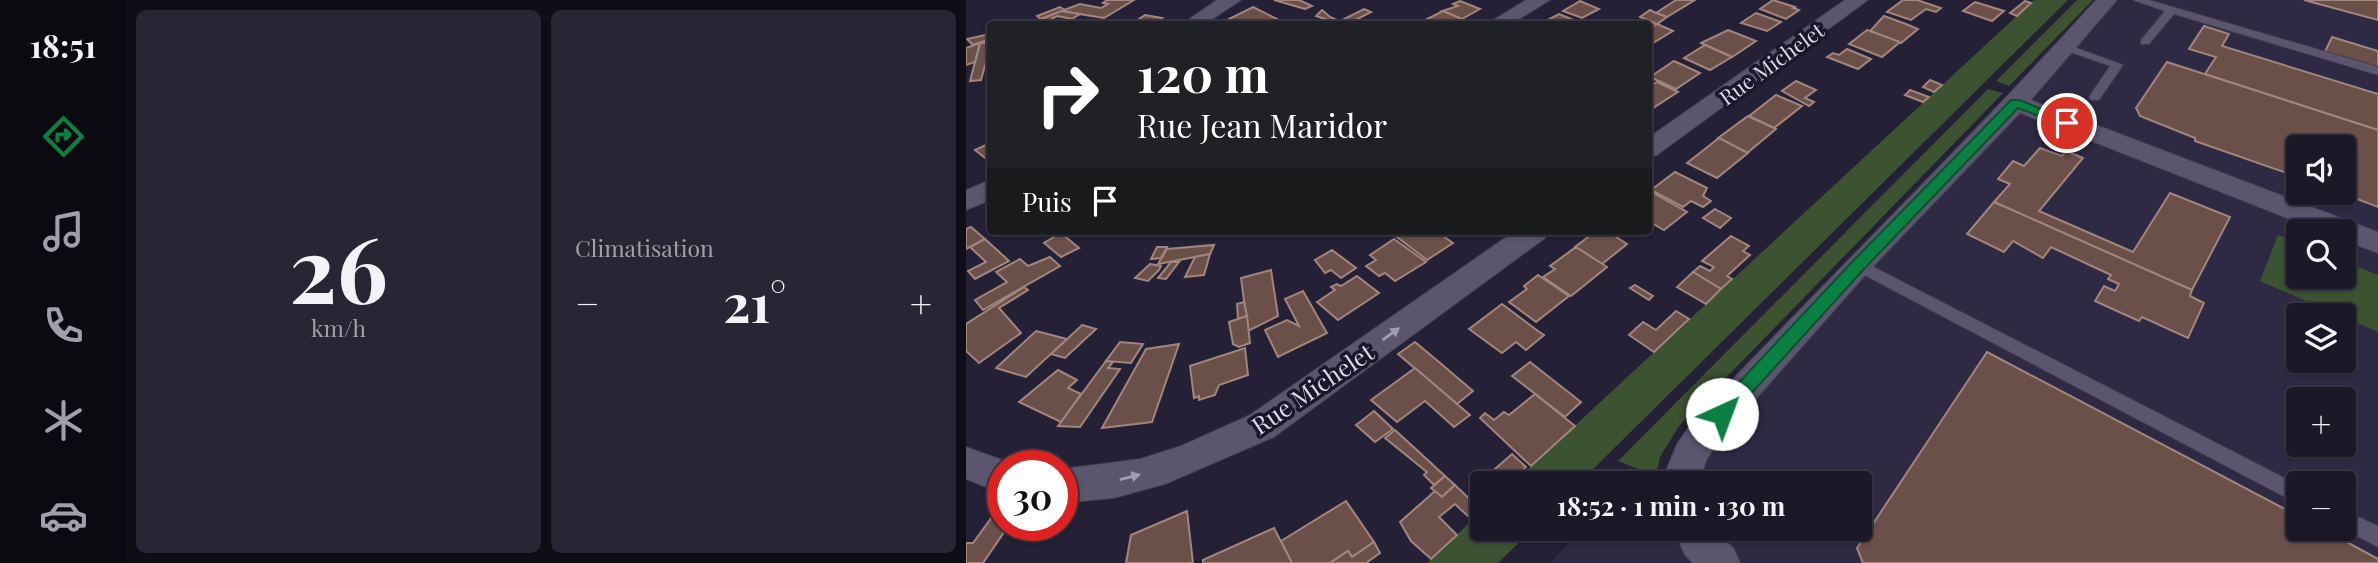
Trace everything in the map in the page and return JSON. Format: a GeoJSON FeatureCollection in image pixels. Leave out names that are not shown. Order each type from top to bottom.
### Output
{"type":"FeatureCollection","features":[{"type":"Feature","properties":{"kind":"street"},"geometry":{"type":"LineString","coordinates":[[1197,21],[1231,0]]}},
{"type":"Feature","properties":{"kind":"street"},"geometry":{"type":"LineString","coordinates":[[1502,21],[1540,0]]}},
{"type":"Feature","properties":{"kind":"street","name":"Rue Michelet"},"geometry":{"type":"LineString","coordinates":[[1652,147],[1858,0]]}},
{"type":"Feature","properties":{"kind":"street"},"geometry":{"type":"LineString","coordinates":[[1684,471],[1690,455],[1705,432],[1858,265],[2016,103],[2063,46],[2107,0]]}},
{"type":"Feature","properties":{"kind":"street"},"geometry":{"type":"LineString","coordinates":[[2016,103],[2378,243]]}},
{"type":"Feature","properties":{"kind":"street"},"geometry":{"type":"LineString","coordinates":[[966,201],[987,190]]}},
{"type":"Feature","properties":{"kind":"street","name":"Rue Michelet"},"geometry":{"type":"LineString","coordinates":[[1078,484],[1120,480],[1159,470],[1216,449],[1262,426],[1529,235]]}},
{"type":"Feature","properties":{"kind":"street"},"geometry":{"type":"LineString","coordinates":[[966,463],[987,471]]}},
{"type":"Feature","properties":{"kind":"street"},"geometry":{"type":"LineString","coordinates":[[1698,541],[1720,563]]}},
{"type":"Feature","properties":{"kind":"lane"},"geometry":{"type":"LineString","coordinates":[[2138,0],[2378,71]]}},
{"type":"Feature","properties":{"kind":"lane"},"geometry":{"type":"LineString","coordinates":[[2145,42],[2172,10]]}},
{"type":"Feature","properties":{"kind":"lane"},"geometry":{"type":"LineString","coordinates":[[2063,46],[2117,65],[2095,97]]}},
{"type":"Feature","properties":{"kind":"lane"},"geometry":{"type":"LineString","coordinates":[[1858,265],[2286,489]]}},
{"type":"Feature","properties":{"kind":"lane"},"geometry":{"type":"LineString","coordinates":[[2356,526],[2378,537]]}},
{"type":"Feature","properties":{"kind":"shaded area"},"geometry":{"type":"Polygon","coordinates":[[[2107,0],[2378,0],[2378,563],[1550,563],[1571,541],[1872,541],[1872,471],[1690,471],[2107,0]]]}},
{"type":"Feature","properties":{"kind":"green space"},"geometry":{"type":"Polygon","coordinates":[[[2034,0],[2068,0],[1591,471],[1526,471],[2034,0]]]}},
{"type":"Feature","properties":{"kind":"green space"},"geometry":{"type":"Polygon","coordinates":[[[2077,0],[2093,0],[2009,86],[1996,81],[2077,0]]]}},
{"type":"Feature","properties":{"kind":"green space"},"geometry":{"type":"Polygon","coordinates":[[[1988,89],[2003,93],[1679,426],[1660,457],[1657,471],[1643,471],[1618,461],[1988,89]]]}},
{"type":"Feature","properties":{"kind":"green space"},"geometry":{"type":"Polygon","coordinates":[[[2278,235],[2286,238],[2286,289],[2356,289],[2356,266],[2378,275],[2378,332],[2356,322],[2356,303],[2311,303],[2260,281],[2278,235]]]}},
{"type":"Feature","properties":{"kind":"green space"},"geometry":{"type":"Polygon","coordinates":[[[1470,522],[1470,541],[1521,541],[1498,563],[1427,563],[1470,522]]]}},
{"type":"Feature","properties":{"kind":"building"},"geometry":{"type":"Polygon","coordinates":[[[1107,0],[1134,0],[1104,18],[1061,11],[1080,4],[1101,8],[1108,4],[1103,3],[1107,0]]]}},
{"type":"Feature","properties":{"kind":"building"},"geometry":{"type":"Polygon","coordinates":[[[1274,0],[1299,0],[1312,6],[1305,9],[1274,0]]]}},
{"type":"Feature","properties":{"kind":"building"},"geometry":{"type":"Polygon","coordinates":[[[1676,0],[1695,0],[1667,17],[1656,13],[1676,0]]]}},
{"type":"Feature","properties":{"kind":"building"},"geometry":{"type":"Polygon","coordinates":[[[1773,0],[1799,10],[1786,19],[1760,9],[1773,0]]]}},
{"type":"Feature","properties":{"kind":"building"},"geometry":{"type":"Polygon","coordinates":[[[1903,0],[1917,0],[1941,8],[1936,12],[1926,9],[1911,20],[1887,12],[1903,0]]]}},
{"type":"Feature","properties":{"kind":"building"},"geometry":{"type":"Polygon","coordinates":[[[2304,0],[2378,0],[2378,20],[2304,0]]]}},
{"type":"Feature","properties":{"kind":"building"},"geometry":{"type":"Polygon","coordinates":[[[1460,1],[1480,9],[1462,19],[1442,11],[1458,6],[1453,4],[1460,1]]]}},
{"type":"Feature","properties":{"kind":"building"},"geometry":{"type":"Polygon","coordinates":[[[1580,1],[1599,9],[1582,18],[1563,11],[1580,1]]]}},
{"type":"Feature","properties":{"kind":"building"},"geometry":{"type":"Polygon","coordinates":[[[2025,1],[2031,3],[2017,16],[2010,13],[2025,1]]]}},
{"type":"Feature","properties":{"kind":"building"},"geometry":{"type":"Polygon","coordinates":[[[1975,2],[2004,11],[1992,21],[1963,11],[1975,2]]]}},
{"type":"Feature","properties":{"kind":"building"},"geometry":{"type":"Polygon","coordinates":[[[1060,7],[1065,10],[1041,19],[1037,16],[1060,7]]]}},
{"type":"Feature","properties":{"kind":"building"},"geometry":{"type":"Polygon","coordinates":[[[1253,7],[1277,19],[1233,21],[1229,19],[1253,7]]]}},
{"type":"Feature","properties":{"kind":"building"},"geometry":{"type":"Polygon","coordinates":[[[1364,9],[1371,12],[1354,21],[1344,19],[1364,9]]]}},
{"type":"Feature","properties":{"kind":"building"},"geometry":{"type":"Polygon","coordinates":[[[1322,10],[1339,21],[1321,21],[1325,19],[1316,16],[1322,10]]]}},
{"type":"Feature","properties":{"kind":"building"},"geometry":{"type":"Polygon","coordinates":[[[1650,10],[1667,17],[1657,24],[1640,17],[1650,10]]]}},
{"type":"Feature","properties":{"kind":"building"},"geometry":{"type":"Polygon","coordinates":[[[1061,11],[1080,14],[1072,19],[1057,16],[1048,21],[1037,21],[1061,11]]]}},
{"type":"Feature","properties":{"kind":"building"},"geometry":{"type":"Polygon","coordinates":[[[1443,11],[1462,19],[1458,21],[1425,20],[1443,11]]]}},
{"type":"Feature","properties":{"kind":"building"},"geometry":{"type":"Polygon","coordinates":[[[1756,13],[1781,22],[1767,31],[1741,23],[1756,13]]]}},
{"type":"Feature","properties":{"kind":"building"},"geometry":{"type":"Polygon","coordinates":[[[1559,14],[1576,21],[1546,21],[1559,14]]]}},
{"type":"Feature","properties":{"kind":"building"},"geometry":{"type":"Polygon","coordinates":[[[1145,15],[1162,18],[1157,21],[1136,21],[1145,15]]]}},
{"type":"Feature","properties":{"kind":"building"},"geometry":{"type":"Polygon","coordinates":[[[1884,16],[1918,29],[1901,43],[1870,31],[1884,16]]]}},
{"type":"Feature","properties":{"kind":"building"},"geometry":{"type":"Polygon","coordinates":[[[1657,24],[1673,31],[1652,44],[1652,27],[1657,24]]]}},
{"type":"Feature","properties":{"kind":"building"},"geometry":{"type":"Polygon","coordinates":[[[2204,26],[2229,34],[2222,46],[2378,94],[2378,130],[2205,74],[2216,57],[2189,49],[2204,26]]]}},
{"type":"Feature","properties":{"kind":"building"},"geometry":{"type":"Polygon","coordinates":[[[1728,30],[1756,41],[1732,57],[1701,43],[1728,30]]]}},
{"type":"Feature","properties":{"kind":"building"},"geometry":{"type":"Polygon","coordinates":[[[1867,30],[1900,42],[1882,57],[1849,44],[1867,30]]]}},
{"type":"Feature","properties":{"kind":"building"},"geometry":{"type":"Polygon","coordinates":[[[987,35],[987,40],[973,45],[967,39],[987,35]]]}},
{"type":"Feature","properties":{"kind":"building"},"geometry":{"type":"Polygon","coordinates":[[[2332,37],[2378,51],[2378,68],[2325,52],[2332,37]]]}},
{"type":"Feature","properties":{"kind":"building"},"geometry":{"type":"Polygon","coordinates":[[[980,43],[987,43],[987,58],[981,80],[970,81],[980,43]]]}},
{"type":"Feature","properties":{"kind":"building"},"geometry":{"type":"Polygon","coordinates":[[[980,43],[975,62],[966,65],[966,48],[980,43]]]}},
{"type":"Feature","properties":{"kind":"building"},"geometry":{"type":"Polygon","coordinates":[[[1705,45],[1732,57],[1710,70],[1684,58],[1705,45]]]}},
{"type":"Feature","properties":{"kind":"building"},"geometry":{"type":"Polygon","coordinates":[[[1847,49],[1871,59],[1858,69],[1827,57],[1833,53],[1839,55],[1847,49]]]}},
{"type":"Feature","properties":{"kind":"building"},"geometry":{"type":"Polygon","coordinates":[[[1674,61],[1700,73],[1676,89],[1652,76],[1674,61]]]}},
{"type":"Feature","properties":{"kind":"building"},"geometry":{"type":"Polygon","coordinates":[[[2167,62],[2378,130],[2378,207],[2356,199],[2356,135],[2286,135],[2286,173],[2195,141],[2195,138],[2140,116],[2136,108],[2167,62]]]}},
{"type":"Feature","properties":{"kind":"building"},"geometry":{"type":"Polygon","coordinates":[[[1930,80],[1942,85],[1934,92],[1923,87],[1930,80]]]}},
{"type":"Feature","properties":{"kind":"building"},"geometry":{"type":"Polygon","coordinates":[[[1796,81],[1816,90],[1805,98],[1814,102],[1809,106],[1782,91],[1796,81]]]}},
{"type":"Feature","properties":{"kind":"building"},"geometry":{"type":"Polygon","coordinates":[[[1657,82],[1678,92],[1653,108],[1652,85],[1657,82]]]}},
{"type":"Feature","properties":{"kind":"building"},"geometry":{"type":"Polygon","coordinates":[[[1910,90],[1929,97],[1923,102],[1905,95],[1910,90]]]}},
{"type":"Feature","properties":{"kind":"building"},"geometry":{"type":"Polygon","coordinates":[[[1776,95],[1802,106],[1774,128],[1749,116],[1776,95]]]}},
{"type":"Feature","properties":{"kind":"building"},"geometry":{"type":"Polygon","coordinates":[[[1748,116],[1776,129],[1747,153],[1718,138],[1748,116]]]}},
{"type":"Feature","properties":{"kind":"building"},"geometry":{"type":"Polygon","coordinates":[[[1719,138],[1748,153],[1717,178],[1687,163],[1719,138]]]}},
{"type":"Feature","properties":{"kind":"building"},"geometry":{"type":"Polygon","coordinates":[[[987,144],[987,160],[975,150],[987,144]]]}},
{"type":"Feature","properties":{"kind":"building"},"geometry":{"type":"Polygon","coordinates":[[[2040,148],[2062,156],[2066,151],[2083,158],[2039,211],[2133,252],[2170,193],[2230,217],[2192,290],[1994,202],[2010,184],[1998,179],[2013,161],[2024,166],[2040,148]]]}},
{"type":"Feature","properties":{"kind":"building"},"geometry":{"type":"Polygon","coordinates":[[[1675,172],[1707,188],[1703,196],[1711,201],[1703,207],[1691,201],[1683,207],[1652,189],[1675,172]]]}},
{"type":"Feature","properties":{"kind":"building"},"geometry":{"type":"Polygon","coordinates":[[[1652,194],[1687,212],[1664,230],[1652,223],[1652,194]]]}},
{"type":"Feature","properties":{"kind":"building"},"geometry":{"type":"Polygon","coordinates":[[[1994,202],[2192,290],[2190,296],[2204,303],[2188,338],[2142,317],[2139,321],[2095,301],[2104,286],[2115,291],[2119,284],[2108,279],[2111,275],[2051,247],[2043,258],[2013,241],[2004,252],[1967,234],[1994,202]]]}},
{"type":"Feature","properties":{"kind":"building"},"geometry":{"type":"Polygon","coordinates":[[[1715,209],[1731,218],[1720,228],[1703,218],[1715,209]]]}},
{"type":"Feature","properties":{"kind":"building"},"geometry":{"type":"Polygon","coordinates":[[[971,227],[985,239],[966,249],[966,229],[971,227]]]}},
{"type":"Feature","properties":{"kind":"building"},"geometry":{"type":"Polygon","coordinates":[[[1058,235],[1063,235],[1079,248],[1061,257],[1044,243],[1058,235]]]}},
{"type":"Feature","properties":{"kind":"building"},"geometry":{"type":"Polygon","coordinates":[[[1444,235],[1453,243],[1427,260],[1397,237],[1444,235]]]}},
{"type":"Feature","properties":{"kind":"building"},"geometry":{"type":"Polygon","coordinates":[[[1591,235],[1613,235],[1627,244],[1602,264],[1575,247],[1591,235]]]}},
{"type":"Feature","properties":{"kind":"building"},"geometry":{"type":"Polygon","coordinates":[[[1731,236],[1749,246],[1743,251],[1750,255],[1727,276],[1732,279],[1721,289],[1693,272],[1700,266],[1710,271],[1714,267],[1702,261],[1731,236]]]}},
{"type":"Feature","properties":{"kind":"building"},"geometry":{"type":"Polygon","coordinates":[[[985,239],[1009,261],[975,279],[968,271],[986,262],[970,247],[985,239]]]}},
{"type":"Feature","properties":{"kind":"building"},"geometry":{"type":"Polygon","coordinates":[[[1394,239],[1426,262],[1395,281],[1385,273],[1379,276],[1366,266],[1376,260],[1370,255],[1394,239]]]}},
{"type":"Feature","properties":{"kind":"building"},"geometry":{"type":"Polygon","coordinates":[[[1214,245],[1210,254],[1158,264],[1167,249],[1214,245]]]}},
{"type":"Feature","properties":{"kind":"building"},"geometry":{"type":"Polygon","coordinates":[[[1157,247],[1167,247],[1161,258],[1151,259],[1157,247]]]}},
{"type":"Feature","properties":{"kind":"building"},"geometry":{"type":"Polygon","coordinates":[[[1576,247],[1607,267],[1571,296],[1543,277],[1555,269],[1550,266],[1576,247]]]}},
{"type":"Feature","properties":{"kind":"building"},"geometry":{"type":"Polygon","coordinates":[[[1332,250],[1356,268],[1341,278],[1331,270],[1325,273],[1315,260],[1332,250]]]}},
{"type":"Feature","properties":{"kind":"building"},"geometry":{"type":"Polygon","coordinates":[[[1210,254],[1204,275],[1185,277],[1195,257],[1210,254]]]}},
{"type":"Feature","properties":{"kind":"building"},"geometry":{"type":"Polygon","coordinates":[[[1050,257],[1060,266],[983,310],[975,300],[1007,282],[996,272],[1020,259],[1028,266],[1050,257]]]}},
{"type":"Feature","properties":{"kind":"building"},"geometry":{"type":"Polygon","coordinates":[[[1171,262],[1179,262],[1166,279],[1158,278],[1171,262]]]}},
{"type":"Feature","properties":{"kind":"building"},"geometry":{"type":"Polygon","coordinates":[[[1150,264],[1161,266],[1148,281],[1135,278],[1150,264]]]}},
{"type":"Feature","properties":{"kind":"building"},"geometry":{"type":"Polygon","coordinates":[[[1271,270],[1278,316],[1248,331],[1241,278],[1271,270]]]}},
{"type":"Feature","properties":{"kind":"building"},"geometry":{"type":"Polygon","coordinates":[[[1693,272],[1721,289],[1706,304],[1677,287],[1693,272]]]}},
{"type":"Feature","properties":{"kind":"building"},"geometry":{"type":"Polygon","coordinates":[[[1538,275],[1569,296],[1536,322],[1509,302],[1527,289],[1524,286],[1538,275]]]}},
{"type":"Feature","properties":{"kind":"building"},"geometry":{"type":"Polygon","coordinates":[[[1357,276],[1379,293],[1338,320],[1317,302],[1335,290],[1331,287],[1337,284],[1341,286],[1357,276]]]}},
{"type":"Feature","properties":{"kind":"building"},"geometry":{"type":"Polygon","coordinates":[[[1635,285],[1653,296],[1649,300],[1630,288],[1635,285]]]}},
{"type":"Feature","properties":{"kind":"building"},"geometry":{"type":"Polygon","coordinates":[[[1024,287],[1028,290],[999,308],[1021,333],[979,363],[966,351],[966,324],[1024,287]]]}},
{"type":"Feature","properties":{"kind":"building"},"geometry":{"type":"Polygon","coordinates":[[[1303,291],[1327,333],[1278,357],[1265,330],[1287,320],[1299,326],[1285,299],[1303,291]]]}},
{"type":"Feature","properties":{"kind":"building"},"geometry":{"type":"Polygon","coordinates":[[[1244,302],[1247,316],[1238,319],[1237,304],[1244,302]]]}},
{"type":"Feature","properties":{"kind":"building"},"geometry":{"type":"Polygon","coordinates":[[[1502,304],[1544,335],[1526,350],[1516,342],[1502,353],[1469,329],[1502,304]]]}},
{"type":"Feature","properties":{"kind":"building"},"geometry":{"type":"Polygon","coordinates":[[[1676,311],[1689,319],[1654,352],[1629,335],[1643,322],[1656,330],[1676,311]]]}},
{"type":"Feature","properties":{"kind":"building"},"geometry":{"type":"Polygon","coordinates":[[[1247,316],[1250,343],[1239,347],[1233,344],[1229,322],[1247,316]]]}},
{"type":"Feature","properties":{"kind":"building"},"geometry":{"type":"Polygon","coordinates":[[[1082,325],[1096,329],[1065,358],[1051,354],[1082,325]]]}},
{"type":"Feature","properties":{"kind":"building"},"geometry":{"type":"Polygon","coordinates":[[[1036,331],[1067,339],[1026,377],[996,368],[1036,331]]]}},
{"type":"Feature","properties":{"kind":"building"},"geometry":{"type":"Polygon","coordinates":[[[1120,342],[1143,344],[1131,363],[1106,361],[1120,342]]]}},
{"type":"Feature","properties":{"kind":"building"},"geometry":{"type":"Polygon","coordinates":[[[1415,342],[1473,391],[1457,404],[1398,354],[1415,342]]]}},
{"type":"Feature","properties":{"kind":"building"},"geometry":{"type":"Polygon","coordinates":[[[1179,344],[1152,422],[1102,428],[1146,349],[1179,344]]]}},
{"type":"Feature","properties":{"kind":"building"},"geometry":{"type":"Polygon","coordinates":[[[1245,348],[1248,375],[1219,385],[1215,395],[1199,400],[1199,396],[1194,398],[1190,366],[1245,348]]]}},
{"type":"Feature","properties":{"kind":"building"},"geometry":{"type":"Polygon","coordinates":[[[1987,352],[2286,510],[2286,541],[2345,541],[2378,559],[2378,563],[1863,563],[1857,548],[1862,541],[1872,541],[1872,525],[1987,352]]]}},
{"type":"Feature","properties":{"kind":"building"},"geometry":{"type":"Polygon","coordinates":[[[1106,361],[1113,362],[1108,368],[1120,369],[1080,427],[1058,426],[1106,361]]]}},
{"type":"Feature","properties":{"kind":"building"},"geometry":{"type":"Polygon","coordinates":[[[1530,362],[1581,402],[1565,417],[1512,376],[1530,362]]]}},
{"type":"Feature","properties":{"kind":"building"},"geometry":{"type":"Polygon","coordinates":[[[1415,368],[1470,415],[1454,427],[1425,401],[1397,422],[1371,400],[1415,368]]]}},
{"type":"Feature","properties":{"kind":"building"},"geometry":{"type":"Polygon","coordinates":[[[1058,370],[1077,380],[1068,388],[1081,394],[1061,422],[1019,402],[1058,370]]]}},
{"type":"Feature","properties":{"kind":"building"},"geometry":{"type":"Polygon","coordinates":[[[1535,394],[1575,426],[1531,466],[1480,418],[1485,413],[1494,420],[1504,412],[1509,415],[1535,394]]]}},
{"type":"Feature","properties":{"kind":"building"},"geometry":{"type":"Polygon","coordinates":[[[1374,411],[1393,429],[1375,442],[1356,425],[1374,411]]]}},
{"type":"Feature","properties":{"kind":"building"},"geometry":{"type":"Polygon","coordinates":[[[1395,430],[1445,476],[1434,485],[1424,475],[1427,472],[1385,438],[1395,430]]]}},
{"type":"Feature","properties":{"kind":"building"},"geometry":{"type":"Polygon","coordinates":[[[1512,454],[1526,467],[1521,471],[1495,469],[1512,454]]]}},
{"type":"Feature","properties":{"kind":"building"},"geometry":{"type":"Polygon","coordinates":[[[1445,476],[1455,485],[1442,497],[1431,488],[1445,476]]]}},
{"type":"Feature","properties":{"kind":"building"},"geometry":{"type":"Polygon","coordinates":[[[1455,485],[1470,499],[1470,518],[1455,504],[1439,517],[1457,535],[1431,559],[1411,541],[1400,522],[1435,491],[1442,497],[1455,485]]]}},
{"type":"Feature","properties":{"kind":"building"},"geometry":{"type":"Polygon","coordinates":[[[1346,501],[1374,542],[1352,557],[1348,551],[1330,563],[1292,563],[1281,541],[1346,501]]]}},
{"type":"Feature","properties":{"kind":"building"},"geometry":{"type":"Polygon","coordinates":[[[1187,511],[1193,563],[1126,563],[1131,535],[1187,511]]]}},
{"type":"Feature","properties":{"kind":"building"},"geometry":{"type":"Polygon","coordinates":[[[987,524],[987,541],[998,541],[983,563],[966,563],[966,543],[973,543],[987,524]]]}},
{"type":"Feature","properties":{"kind":"building"},"geometry":{"type":"Polygon","coordinates":[[[1274,528],[1292,563],[1203,563],[1203,560],[1274,528]]]}},
{"type":"Feature","properties":{"kind":"building"},"geometry":{"type":"Polygon","coordinates":[[[1374,542],[1380,553],[1366,563],[1330,563],[1348,551],[1352,557],[1374,542]]]}},
{"type":"Feature","properties":{"kind":"route"},"geometry":{"type":"LineString","coordinates":[[1722,414],[1858,265],[2016,103],[2067,123]]}}]}
